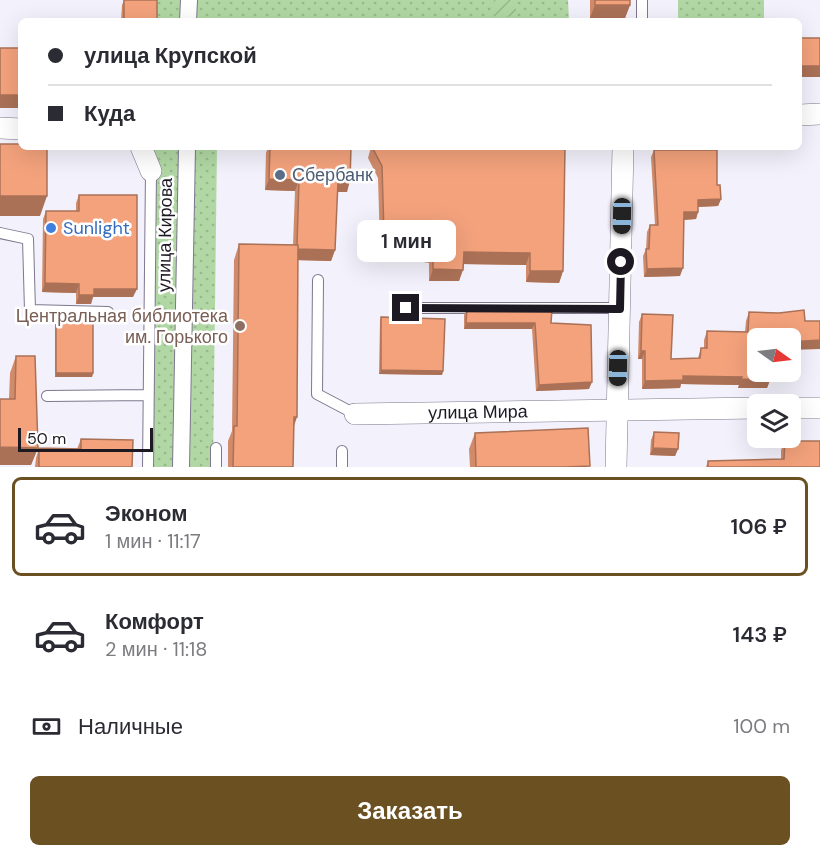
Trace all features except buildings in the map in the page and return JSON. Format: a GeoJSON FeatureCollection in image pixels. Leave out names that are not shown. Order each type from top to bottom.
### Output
{"type":"FeatureCollection","features":[{"type":"Feature","properties":{"kind":"street"},"geometry":{"type":"LineString","coordinates":[[188,18],[189,0]]}},
{"type":"Feature","properties":{"kind":"street"},"geometry":{"type":"LineString","coordinates":[[802,115],[820,114]]}},
{"type":"Feature","properties":{"kind":"street"},"geometry":{"type":"LineString","coordinates":[[0,128],[18,129]]}},
{"type":"Feature","properties":{"kind":"street"},"geometry":{"type":"LineString","coordinates":[[142,150],[151,171]]}},
{"type":"Feature","properties":{"kind":"street","name":"улица Кирова"},"geometry":{"type":"LineString","coordinates":[[181,467],[187,150]]}},
{"type":"Feature","properties":{"kind":"street"},"geometry":{"type":"LineString","coordinates":[[616,467],[623,150]]}},
{"type":"Feature","properties":{"kind":"street","name":"улица Мира"},"geometry":{"type":"LineString","coordinates":[[355,414],[618,408],[747,408]]}},
{"type":"Feature","properties":{"kind":"street"},"geometry":{"type":"LineString","coordinates":[[801,408],[820,408]]}},
{"type":"Feature","properties":{"kind":"lane"},"geometry":{"type":"LineString","coordinates":[[642,0],[642,18]]}},
{"type":"Feature","properties":{"kind":"lane","name":"улица Кирова"},"geometry":{"type":"LineString","coordinates":[[148,467],[151,171]]}},
{"type":"Feature","properties":{"kind":"lane"},"geometry":{"type":"LineString","coordinates":[[0,233],[28,240],[30,310],[108,312]]}},
{"type":"Feature","properties":{"kind":"lane","name":"улица Мира"},"geometry":{"type":"LineString","coordinates":[[318,280],[317,394],[355,414]]}},
{"type":"Feature","properties":{"kind":"lane"},"geometry":{"type":"LineString","coordinates":[[406,308],[620,309]]}},
{"type":"Feature","properties":{"kind":"lane"},"geometry":{"type":"LineString","coordinates":[[47,396],[148,395]]}},
{"type":"Feature","properties":{"kind":"lane"},"geometry":{"type":"LineString","coordinates":[[216,448],[216,467]]}},
{"type":"Feature","properties":{"kind":"lane"},"geometry":{"type":"LineString","coordinates":[[342,451],[342,467]]}},
{"type":"Feature","properties":{"kind":"green space"},"geometry":{"type":"Polygon","coordinates":[[[155,0],[568,0],[569,18],[155,18],[155,0]]]}},
{"type":"Feature","properties":{"kind":"green space"},"geometry":{"type":"Polygon","coordinates":[[[494,0],[516,0],[516,17],[494,16],[494,0]]]}},
{"type":"Feature","properties":{"kind":"green space"},"geometry":{"type":"Polygon","coordinates":[[[678,0],[764,0],[764,18],[678,18],[678,0]]]}},
{"type":"Feature","properties":{"kind":"green space"},"geometry":{"type":"Polygon","coordinates":[[[152,150],[217,150],[213,467],[150,467],[152,150]]]}},
{"type":"Feature","properties":{"kind":"place","name":"Сбербанк"},"geometry":{"type":"Point","coordinates":[280,175]}},
{"type":"Feature","properties":{"kind":"place","name":"Sunlight"},"geometry":{"type":"Point","coordinates":[51,228]}},
{"type":"Feature","properties":{"kind":"place","name":"Центральная библиотека им. Горького"},"geometry":{"type":"Point","coordinates":[240,326]}},
{"type":"Feature","properties":{"kind":"route"},"geometry":{"type":"LineString","coordinates":[[406,308],[620,309],[621,262]]}}]}
